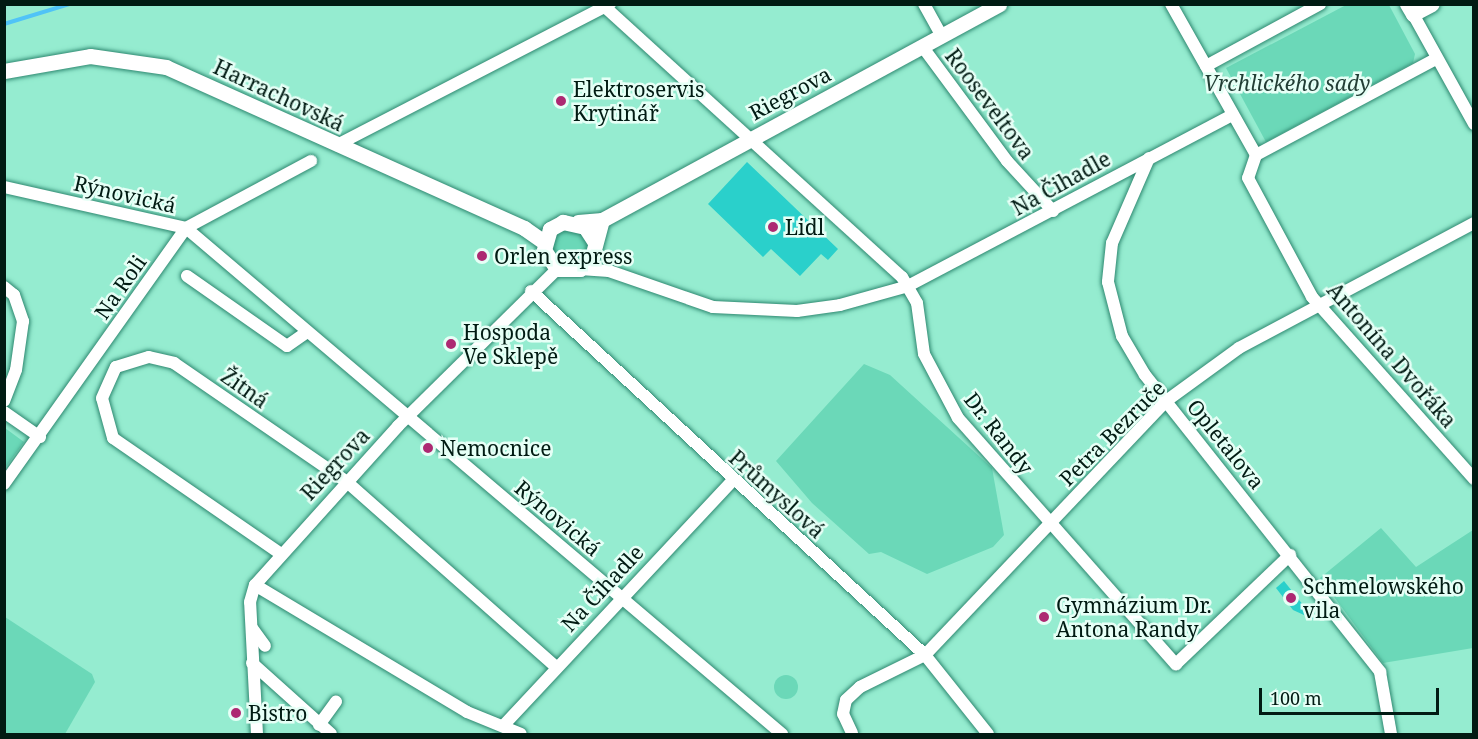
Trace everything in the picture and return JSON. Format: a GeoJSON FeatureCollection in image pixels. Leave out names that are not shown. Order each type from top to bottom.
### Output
{"type":"FeatureCollection","features":[{"type":"Feature","properties":{"kind":"street","name":"Rooseveltova"},"geometry":{"type":"LineString","coordinates":[[924,4],[941,35]]}},
{"type":"Feature","properties":{"kind":"street","name":"Riegrova"},"geometry":{"type":"LineString","coordinates":[[541,279],[546,243],[563,222],[602,220],[999,4]]}},
{"type":"Feature","properties":{"kind":"street"},"geometry":{"type":"LineString","coordinates":[[1171,4],[1256,155],[1436,59]]}},
{"type":"Feature","properties":{"kind":"street"},"geometry":{"type":"LineString","coordinates":[[1206,66],[1320,4]]}},
{"type":"Feature","properties":{"kind":"street"},"geometry":{"type":"LineString","coordinates":[[1432,4],[1410,9],[1473,124]]}},
{"type":"Feature","properties":{"kind":"street"},"geometry":{"type":"LineString","coordinates":[[337,145],[607,6]]}},
{"type":"Feature","properties":{"kind":"street","name":"Dr. Randy"},"geometry":{"type":"LineString","coordinates":[[607,6],[752,137],[908,286],[917,303],[924,354],[942,391],[1049,525],[1176,664],[1290,555]]}},
{"type":"Feature","properties":{"kind":"street","name":"Rooseveltova"},"geometry":{"type":"LineString","coordinates":[[922,46],[978,125],[1053,211]]}},
{"type":"Feature","properties":{"kind":"street","name":"Harrachovská"},"geometry":{"type":"LineString","coordinates":[[4,71],[74,57],[135,60],[194,78],[337,145],[524,228],[546,243]]}},
{"type":"Feature","properties":{"kind":"street","name":"Na Čihadle"},"geometry":{"type":"LineString","coordinates":[[908,286],[1233,115]]}},
{"type":"Feature","properties":{"kind":"street","name":"Antonína Dvořáka"},"geometry":{"type":"LineString","coordinates":[[1256,155],[1248,178],[1312,297],[1323,304],[1473,479]]}},
{"type":"Feature","properties":{"kind":"street","name":"Opletalova"},"geometry":{"type":"LineString","coordinates":[[1149,158],[1112,243],[1108,282],[1122,336],[1166,401],[1290,555],[1380,672],[1391,735]]}},
{"type":"Feature","properties":{"kind":"street","name":"Na Roli"},"geometry":{"type":"LineString","coordinates":[[4,484],[40,437],[186,228],[311,161]]}},
{"type":"Feature","properties":{"kind":"street","name":"Rýnovická"},"geometry":{"type":"LineString","coordinates":[[4,187],[186,228],[782,735]]}},
{"type":"Feature","properties":{"kind":"street"},"geometry":{"type":"LineString","coordinates":[[580,269],[594,245],[602,220]]}},
{"type":"Feature","properties":{"kind":"street"},"geometry":{"type":"LineString","coordinates":[[578,222],[609,271]]}},
{"type":"Feature","properties":{"kind":"street","name":"Petra Bezruče"},"geometry":{"type":"LineString","coordinates":[[852,733],[843,714],[846,700],[860,687],[925,655],[1166,401],[1239,348],[1473,223]]}},
{"type":"Feature","properties":{"kind":"street"},"geometry":{"type":"LineString","coordinates":[[546,243],[557,269],[609,271],[672,297],[746,310],[822,308],[908,286]]}},
{"type":"Feature","properties":{"kind":"street","name":"Riegrova"},"geometry":{"type":"LineString","coordinates":[[255,585],[347,482],[541,279],[557,269]]}},
{"type":"Feature","properties":{"kind":"street"},"geometry":{"type":"LineString","coordinates":[[187,276],[287,346],[307,332]]}},
{"type":"Feature","properties":{"kind":"street"},"geometry":{"type":"LineString","coordinates":[[4,287],[14,295],[23,321],[16,370],[4,401]]}},
{"type":"Feature","properties":{"kind":"street","name":"Průmyslová"},"geometry":{"type":"LineString","coordinates":[[531,291],[925,655],[972,721],[988,735]]}},
{"type":"Feature","properties":{"kind":"street","name":"Žitná"},"geometry":{"type":"LineString","coordinates":[[281,554],[112,438],[102,398],[116,367],[149,357],[174,363],[347,482],[555,666]]}},
{"type":"Feature","properties":{"kind":"street"},"geometry":{"type":"LineString","coordinates":[[4,412],[40,437]]}},
{"type":"Feature","properties":{"kind":"street","name":"Na Čihadle"},"geometry":{"type":"LineString","coordinates":[[503,726],[555,666],[733,480]]}},
{"type":"Feature","properties":{"kind":"street"},"geometry":{"type":"LineString","coordinates":[[257,735],[253,717],[251,627],[255,585],[467,712],[521,735]]}},
{"type":"Feature","properties":{"kind":"street"},"geometry":{"type":"LineString","coordinates":[[251,627],[265,646]]}},
{"type":"Feature","properties":{"kind":"street"},"geometry":{"type":"LineString","coordinates":[[252,663],[325,731],[336,702]]}},
{"type":"Feature","properties":{"kind":"green space","name":"Vrchlického sady"},"geometry":{"type":"Polygon","coordinates":[[[1346,5],[1389,5],[1415,54],[1413,63],[1266,142],[1226,68],[1346,5]]]}},
{"type":"Feature","properties":{"kind":"green space"},"geometry":{"type":"Polygon","coordinates":[[[571,227],[586,237],[588,248],[581,261],[564,265],[551,252],[557,232],[571,227]]]}},
{"type":"Feature","properties":{"kind":"green space"},"geometry":{"type":"Polygon","coordinates":[[[864,364],[890,375],[992,468],[1004,535],[993,547],[927,574],[881,552],[869,554],[812,503],[776,461],[864,364]]]}},
{"type":"Feature","properties":{"kind":"green space"},"geometry":{"type":"Polygon","coordinates":[[[5,428],[24,442],[5,468],[5,428]]]}},
{"type":"Feature","properties":{"kind":"green space"},"geometry":{"type":"Polygon","coordinates":[[[1381,528],[1416,567],[1473,530],[1473,648],[1383,663],[1320,578],[1381,528]]]}},
{"type":"Feature","properties":{"kind":"green space"},"geometry":{"type":"Polygon","coordinates":[[[5,617],[92,674],[95,682],[65,734],[5,734],[5,617]]]}},
{"type":"Feature","properties":{"kind":"green space"},"geometry":{"type":"Polygon","coordinates":[[[786,675],[795,678],[798,687],[795,696],[786,699],[777,696],[774,687],[777,678],[786,675]]]}},
{"type":"Feature","properties":{"kind":"building","name":"Lidl"},"geometry":{"type":"Polygon","coordinates":[[[747,162],[838,249],[828,260],[821,254],[800,276],[771,249],[763,257],[708,204],[747,162]]]}},
{"type":"Feature","properties":{"kind":"building","name":"Schmelowského vila"},"geometry":{"type":"Polygon","coordinates":[[[1284,581],[1315,620],[1293,610],[1276,588],[1284,581]]]}},
{"type":"Feature","properties":{"kind":"waterway"},"geometry":{"type":"LineString","coordinates":[[4,24],[70,4]]}},
{"type":"Feature","properties":{"kind":"place","name":"Elektroservis Krytinář"},"geometry":{"type":"Point","coordinates":[561,101]}},
{"type":"Feature","properties":{"kind":"place","name":"Lidl"},"geometry":{"type":"Point","coordinates":[773,227]}},
{"type":"Feature","properties":{"kind":"place","name":"Orlen express"},"geometry":{"type":"Point","coordinates":[482,256]}},
{"type":"Feature","properties":{"kind":"place","name":"Hospoda Ve Sklepě"},"geometry":{"type":"Point","coordinates":[451,344]}},
{"type":"Feature","properties":{"kind":"place","name":"Nemocnice"},"geometry":{"type":"Point","coordinates":[428,448]}},
{"type":"Feature","properties":{"kind":"place","name":"Schmelowského vila"},"geometry":{"type":"Point","coordinates":[1291,598]}},
{"type":"Feature","properties":{"kind":"place","name":"Gymnázium Dr. Antona Randy"},"geometry":{"type":"Point","coordinates":[1044,617]}},
{"type":"Feature","properties":{"kind":"place","name":"Bistro"},"geometry":{"type":"Point","coordinates":[236,713]}}]}
